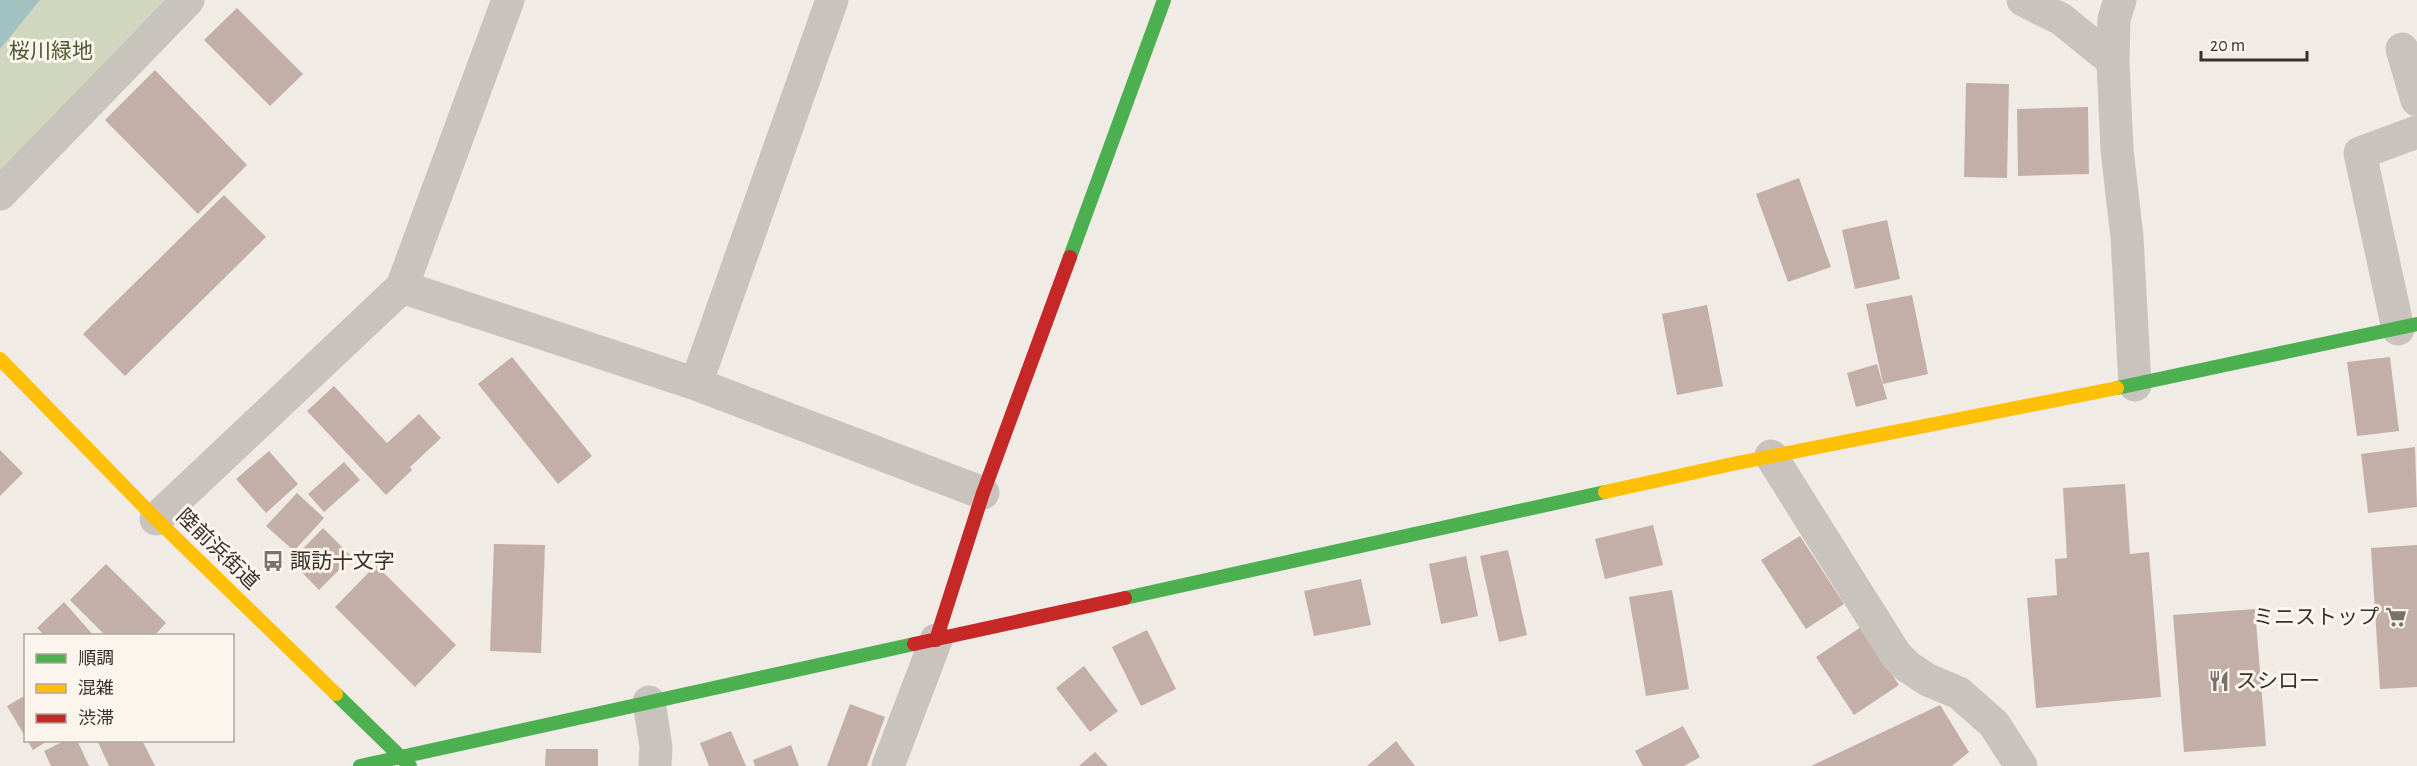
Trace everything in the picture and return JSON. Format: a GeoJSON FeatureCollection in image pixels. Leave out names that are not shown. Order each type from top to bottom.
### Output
{"type":"FeatureCollection","features":[{"type":"Feature","properties":{"kind":"main road"},"geometry":{"type":"LineString","coordinates":[[936,640],[983,493],[1164,0]]}},
{"type":"Feature","properties":{"kind":"main road"},"geometry":{"type":"LineString","coordinates":[[360,766],[406,761],[650,702],[1771,456],[2135,385],[2408,326]]}},
{"type":"Feature","properties":{"kind":"main road","name":"陸前浜街道"},"geometry":{"type":"LineString","coordinates":[[0,359],[156,519],[406,761]]}},
{"type":"Feature","properties":{"kind":"street"},"geometry":{"type":"LineString","coordinates":[[0,194],[189,0]]}},
{"type":"Feature","properties":{"kind":"street"},"geometry":{"type":"LineString","coordinates":[[156,519],[402,287],[508,0]]}},
{"type":"Feature","properties":{"kind":"street"},"geometry":{"type":"LineString","coordinates":[[696,384],[832,0]]}},
{"type":"Feature","properties":{"kind":"street"},"geometry":{"type":"LineString","coordinates":[[2023,0],[2061,20],[2113,61]]}},
{"type":"Feature","properties":{"kind":"street"},"geometry":{"type":"LineString","coordinates":[[2120,0],[2114,19],[2113,61],[2117,150],[2127,237],[2135,385]]}},
{"type":"Feature","properties":{"kind":"street"},"geometry":{"type":"LineString","coordinates":[[2402,49],[2417,100]]}},
{"type":"Feature","properties":{"kind":"street"},"geometry":{"type":"LineString","coordinates":[[2408,326],[2360,153],[2417,132]]}},
{"type":"Feature","properties":{"kind":"street"},"geometry":{"type":"LineString","coordinates":[[402,287],[696,384],[983,493]]}},
{"type":"Feature","properties":{"kind":"street"},"geometry":{"type":"LineString","coordinates":[[1771,456],[1896,655],[1908,667],[1928,680],[1959,693],[1994,724],[2021,766]]}},
{"type":"Feature","properties":{"kind":"street"},"geometry":{"type":"LineString","coordinates":[[888,766],[936,640]]}},
{"type":"Feature","properties":{"kind":"street"},"geometry":{"type":"LineString","coordinates":[[650,702],[656,747],[655,766]]}},
{"type":"Feature","properties":{"kind":"green space","name":"桜川緑地"},"geometry":{"type":"Polygon","coordinates":[[[0,0],[175,0],[0,175],[0,0]]]}},
{"type":"Feature","properties":{"kind":"water"},"geometry":{"type":"Polygon","coordinates":[[[0,0],[40,0],[0,49],[0,0]]]}},
{"type":"Feature","properties":{"kind":"building"},"geometry":{"type":"Polygon","coordinates":[[[237,8],[303,74],[270,106],[204,40],[237,8]]]}},
{"type":"Feature","properties":{"kind":"building"},"geometry":{"type":"Polygon","coordinates":[[[155,70],[247,165],[198,214],[105,120],[155,70]]]}},
{"type":"Feature","properties":{"kind":"building"},"geometry":{"type":"Polygon","coordinates":[[[1966,83],[2009,84],[2007,178],[1964,177],[1966,83]]]}},
{"type":"Feature","properties":{"kind":"building"},"geometry":{"type":"Polygon","coordinates":[[[2088,107],[2089,174],[2018,176],[2017,109],[2088,107]]]}},
{"type":"Feature","properties":{"kind":"building"},"geometry":{"type":"Polygon","coordinates":[[[1799,178],[1831,267],[1788,282],[1756,194],[1799,178]]]}},
{"type":"Feature","properties":{"kind":"building"},"geometry":{"type":"Polygon","coordinates":[[[224,195],[266,237],[125,376],[83,334],[224,195]]]}},
{"type":"Feature","properties":{"kind":"building"},"geometry":{"type":"Polygon","coordinates":[[[1887,220],[1900,279],[1855,289],[1842,230],[1887,220]]]}},
{"type":"Feature","properties":{"kind":"building"},"geometry":{"type":"Polygon","coordinates":[[[1912,295],[1928,374],[1883,384],[1866,304],[1912,295]]]}},
{"type":"Feature","properties":{"kind":"building"},"geometry":{"type":"Polygon","coordinates":[[[1707,305],[1723,386],[1677,395],[1662,314],[1707,305]]]}},
{"type":"Feature","properties":{"kind":"building"},"geometry":{"type":"Polygon","coordinates":[[[512,357],[592,456],[558,484],[478,384],[512,357]]]}},
{"type":"Feature","properties":{"kind":"building"},"geometry":{"type":"Polygon","coordinates":[[[2390,357],[2399,431],[2357,436],[2347,362],[2390,357]]]}},
{"type":"Feature","properties":{"kind":"building"},"geometry":{"type":"Polygon","coordinates":[[[1877,364],[1887,399],[1856,407],[1847,373],[1877,364]]]}},
{"type":"Feature","properties":{"kind":"building"},"geometry":{"type":"Polygon","coordinates":[[[334,386],[387,443],[419,414],[441,438],[410,467],[412,470],[386,495],[307,411],[334,386]]]}},
{"type":"Feature","properties":{"kind":"building"},"geometry":{"type":"Polygon","coordinates":[[[2415,447],[2417,507],[2368,513],[2361,454],[2415,447]]]}},
{"type":"Feature","properties":{"kind":"building"},"geometry":{"type":"Polygon","coordinates":[[[0,450],[23,473],[0,496],[0,450]]]}},
{"type":"Feature","properties":{"kind":"building"},"geometry":{"type":"Polygon","coordinates":[[[269,451],[298,484],[266,513],[236,479],[269,451]]]}},
{"type":"Feature","properties":{"kind":"building"},"geometry":{"type":"Polygon","coordinates":[[[344,462],[360,480],[324,512],[308,494],[344,462]]]}},
{"type":"Feature","properties":{"kind":"building"},"geometry":{"type":"Polygon","coordinates":[[[2125,484],[2130,554],[2149,552],[2161,697],[2036,708],[2027,598],[2057,595],[2055,559],[2067,558],[2063,488],[2125,484]]]}},
{"type":"Feature","properties":{"kind":"building"},"geometry":{"type":"Polygon","coordinates":[[[297,493],[324,518],[294,551],[266,526],[297,493]]]}},
{"type":"Feature","properties":{"kind":"building"},"geometry":{"type":"Polygon","coordinates":[[[1653,525],[1663,565],[1605,579],[1595,539],[1653,525]]]}},
{"type":"Feature","properties":{"kind":"building"},"geometry":{"type":"Polygon","coordinates":[[[323,528],[352,557],[319,590],[291,561],[323,528]]]}},
{"type":"Feature","properties":{"kind":"building"},"geometry":{"type":"Polygon","coordinates":[[[1800,536],[1844,604],[1806,629],[1761,560],[1800,536]]]}},
{"type":"Feature","properties":{"kind":"building"},"geometry":{"type":"Polygon","coordinates":[[[494,544],[545,545],[541,653],[490,651],[494,544]]]}},
{"type":"Feature","properties":{"kind":"building","name":"ミニストップ"},"geometry":{"type":"Polygon","coordinates":[[[2417,545],[2417,687],[2380,689],[2371,548],[2417,545]]]}},
{"type":"Feature","properties":{"kind":"building"},"geometry":{"type":"Polygon","coordinates":[[[1508,550],[1527,635],[1499,642],[1480,556],[1508,550]]]}},
{"type":"Feature","properties":{"kind":"building"},"geometry":{"type":"Polygon","coordinates":[[[1466,556],[1478,616],[1441,624],[1429,564],[1466,556]]]}},
{"type":"Feature","properties":{"kind":"building"},"geometry":{"type":"Polygon","coordinates":[[[106,564],[166,623],[156,634],[104,634],[70,600],[106,564]]]}},
{"type":"Feature","properties":{"kind":"building"},"geometry":{"type":"Polygon","coordinates":[[[376,565],[456,645],[415,687],[335,607],[376,565]]]}},
{"type":"Feature","properties":{"kind":"building"},"geometry":{"type":"Polygon","coordinates":[[[1361,579],[1371,625],[1314,636],[1304,591],[1361,579]]]}},
{"type":"Feature","properties":{"kind":"building"},"geometry":{"type":"Polygon","coordinates":[[[1672,590],[1689,689],[1646,696],[1629,597],[1672,590]]]}},
{"type":"Feature","properties":{"kind":"building"},"geometry":{"type":"Polygon","coordinates":[[[64,602],[92,634],[43,634],[37,628],[64,602]]]}},
{"type":"Feature","properties":{"kind":"building","name":"スシロー"},"geometry":{"type":"Polygon","coordinates":[[[2255,609],[2266,746],[2184,752],[2173,615],[2255,609]]]}},
{"type":"Feature","properties":{"kind":"building"},"geometry":{"type":"Polygon","coordinates":[[[1861,627],[1899,685],[1854,715],[1816,657],[1861,627]]]}},
{"type":"Feature","properties":{"kind":"building"},"geometry":{"type":"Polygon","coordinates":[[[1147,630],[1176,689],[1141,706],[1112,647],[1147,630]]]}},
{"type":"Feature","properties":{"kind":"building"},"geometry":{"type":"Polygon","coordinates":[[[1084,666],[1118,711],[1090,732],[1056,688],[1084,666]]]}},
{"type":"Feature","properties":{"kind":"building"},"geometry":{"type":"Polygon","coordinates":[[[24,696],[24,735],[7,706],[24,696]]]}},
{"type":"Feature","properties":{"kind":"building"},"geometry":{"type":"Polygon","coordinates":[[[850,704],[885,717],[867,766],[827,766],[850,704]]]}},
{"type":"Feature","properties":{"kind":"building"},"geometry":{"type":"Polygon","coordinates":[[[1940,705],[1969,752],[1952,766],[1811,766],[1940,705]]]}},
{"type":"Feature","properties":{"kind":"building"},"geometry":{"type":"Polygon","coordinates":[[[1683,726],[1700,757],[1684,766],[1643,766],[1635,751],[1683,726]]]}},
{"type":"Feature","properties":{"kind":"building"},"geometry":{"type":"Polygon","coordinates":[[[731,731],[746,766],[709,766],[700,743],[731,731]]]}},
{"type":"Feature","properties":{"kind":"building"},"geometry":{"type":"Polygon","coordinates":[[[1396,741],[1415,766],[1367,766],[1396,741]]]}},
{"type":"Feature","properties":{"kind":"building"},"geometry":{"type":"Polygon","coordinates":[[[28,742],[46,742],[33,750],[28,742]]]}},
{"type":"Feature","properties":{"kind":"building"},"geometry":{"type":"Polygon","coordinates":[[[62,742],[78,742],[89,766],[51,766],[44,751],[62,742]]]}},
{"type":"Feature","properties":{"kind":"building"},"geometry":{"type":"Polygon","coordinates":[[[98,742],[143,742],[155,766],[109,766],[98,742]]]}},
{"type":"Feature","properties":{"kind":"building"},"geometry":{"type":"Polygon","coordinates":[[[791,745],[799,766],[755,766],[753,760],[791,745]]]}},
{"type":"Feature","properties":{"kind":"building"},"geometry":{"type":"Polygon","coordinates":[[[546,749],[598,749],[598,766],[545,766],[546,749]]]}},
{"type":"Feature","properties":{"kind":"building"},"geometry":{"type":"Polygon","coordinates":[[[1095,752],[1108,766],[1079,766],[1095,752]]]}},
{"type":"Feature","properties":{"kind":"traffic: fast"},"geometry":{"type":"LineString","coordinates":[[1070,257],[1164,0]]}},
{"type":"Feature","properties":{"kind":"traffic: fast"},"geometry":{"type":"LineString","coordinates":[[2117,388],[2417,324]]}},
{"type":"Feature","properties":{"kind":"traffic: fast"},"geometry":{"type":"LineString","coordinates":[[1125,598],[1605,492]]}},
{"type":"Feature","properties":{"kind":"traffic: fast"},"geometry":{"type":"LineString","coordinates":[[360,766],[914,644]]}},
{"type":"Feature","properties":{"kind":"traffic: fast"},"geometry":{"type":"LineString","coordinates":[[336,694],[410,766]]}},
{"type":"Feature","properties":{"kind":"traffic: slow"},"geometry":{"type":"LineString","coordinates":[[0,359],[156,519],[336,694]]}},
{"type":"Feature","properties":{"kind":"traffic: slow"},"geometry":{"type":"LineString","coordinates":[[1605,492],[1737,463],[2117,388]]}},
{"type":"Feature","properties":{"kind":"traffic: jam"},"geometry":{"type":"LineString","coordinates":[[936,640],[983,493],[1070,257]]}},
{"type":"Feature","properties":{"kind":"traffic: jam"},"geometry":{"type":"LineString","coordinates":[[914,644],[1125,598]]}},
{"type":"Feature","properties":{"kind":"place","name":"諏訪十文字"},"geometry":{"type":"Point","coordinates":[273,561]}},
{"type":"Feature","properties":{"kind":"place","name":"ミニストップ"},"geometry":{"type":"Point","coordinates":[2396,617]}},
{"type":"Feature","properties":{"kind":"place","name":"スシロー"},"geometry":{"type":"Point","coordinates":[2219,681]}}]}
